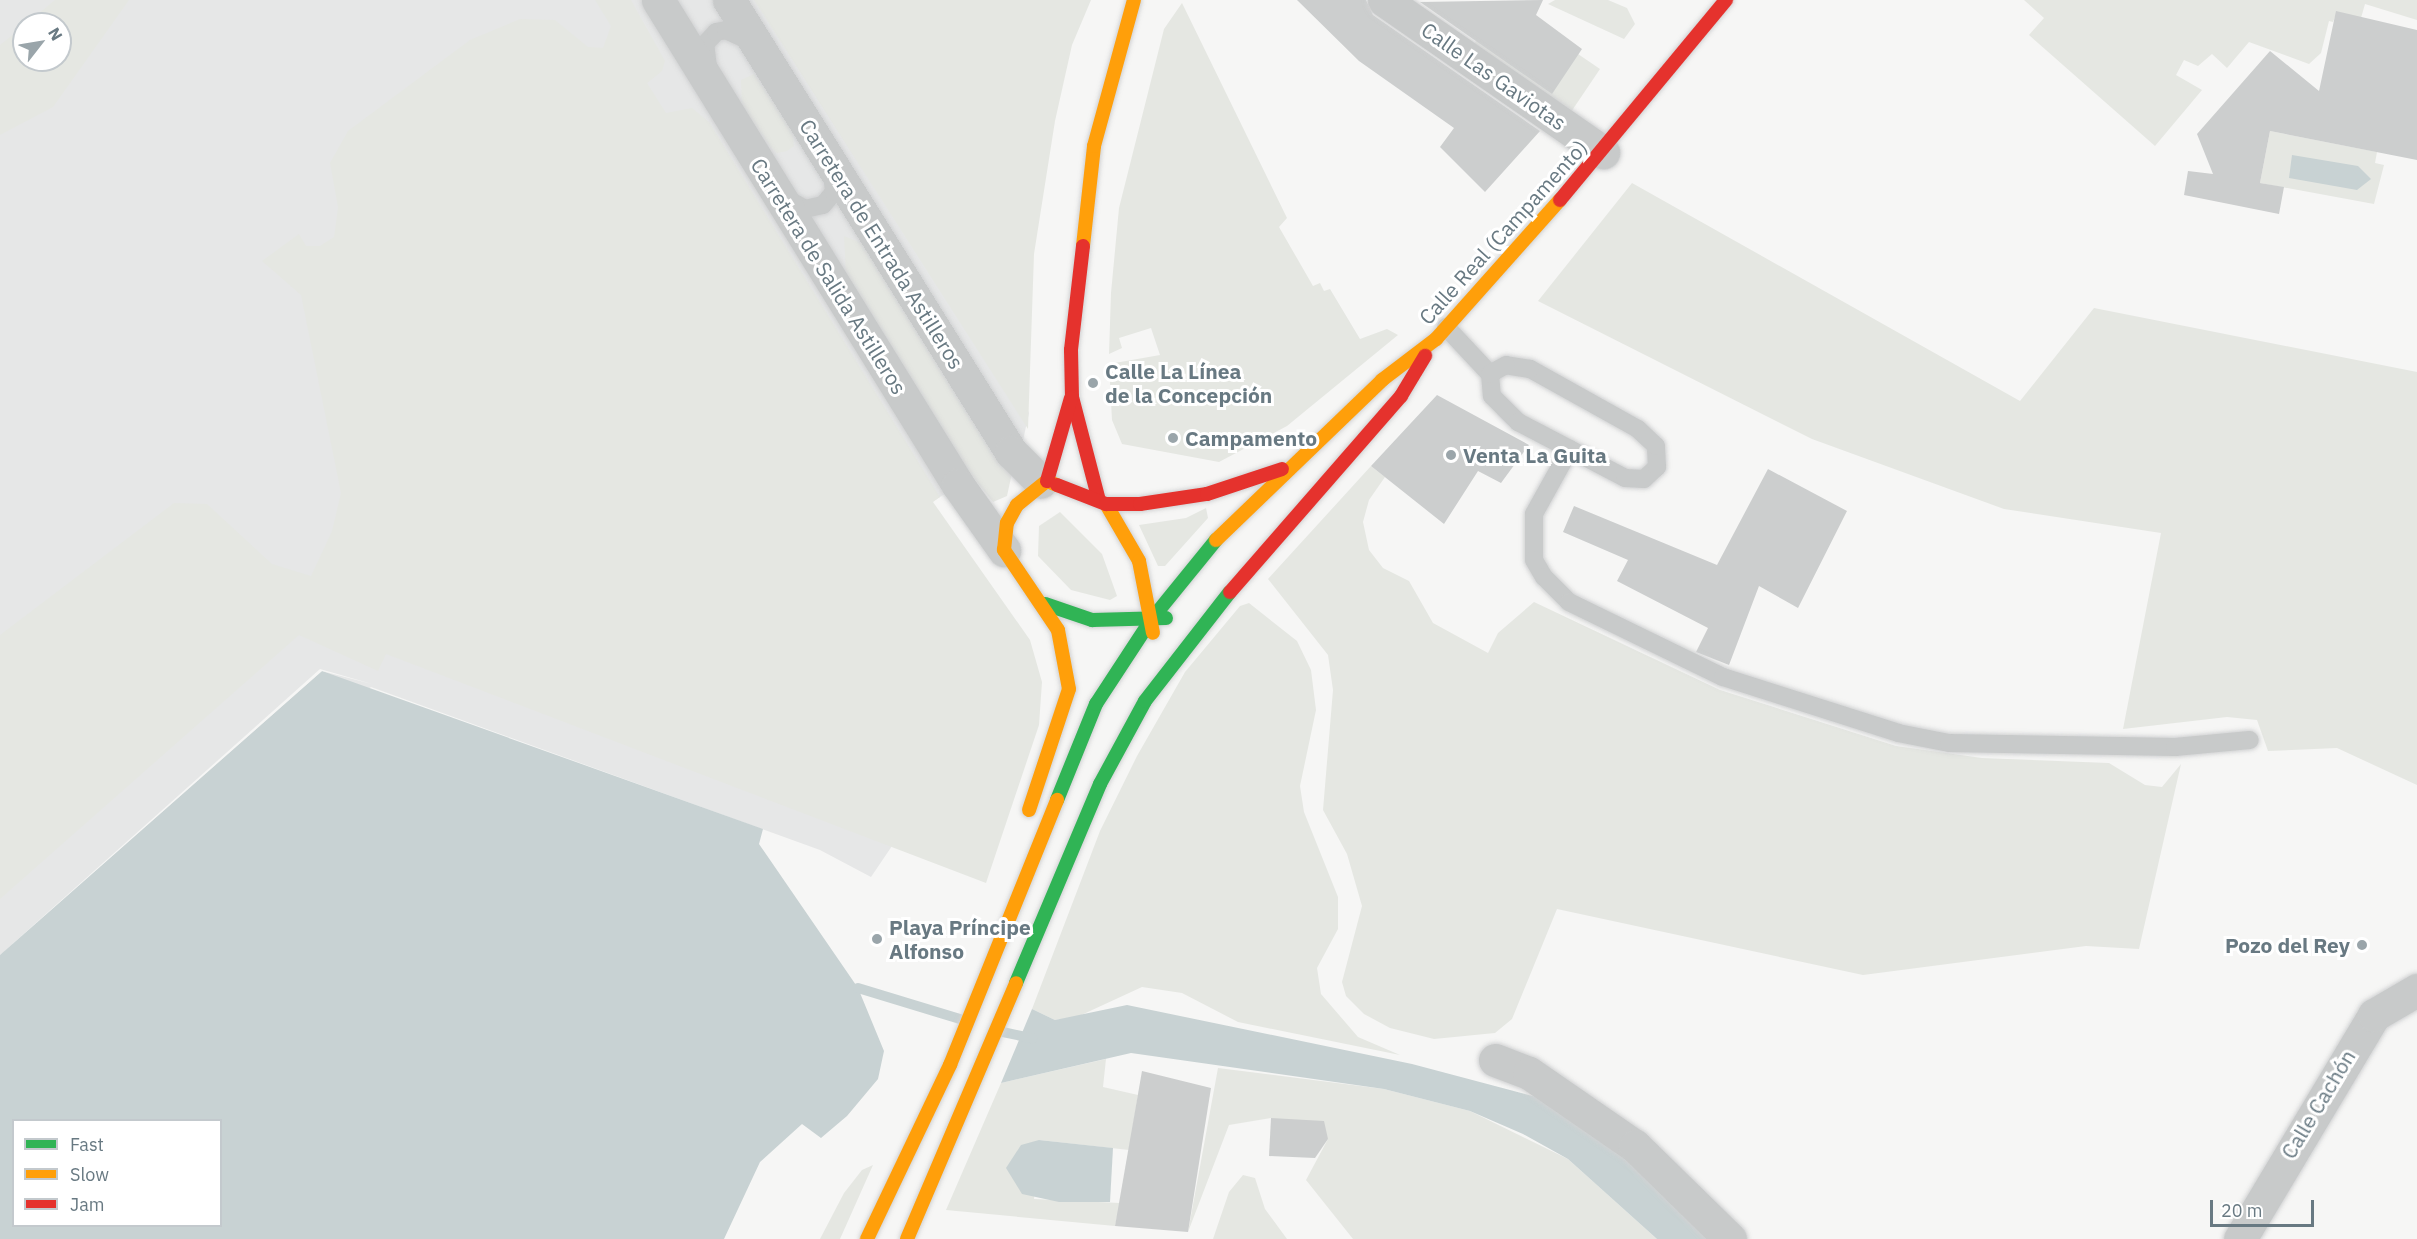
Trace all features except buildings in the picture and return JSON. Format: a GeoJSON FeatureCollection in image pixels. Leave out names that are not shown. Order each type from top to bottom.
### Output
{"type":"FeatureCollection","features":[{"type":"Feature","properties":{"kind":"main road"},"geometry":{"type":"LineString","coordinates":[[1024,824],[1069,689],[1064,648],[1045,604],[1004,550],[1006,523],[1044,481],[1072,397],[1078,267],[1094,146],[1134,0]]}},
{"type":"Feature","properties":{"kind":"main road","name":"Calle Real (Campamento)"},"geometry":{"type":"LineString","coordinates":[[906,1147],[950,1065],[1096,704],[1151,620],[1221,534],[1287,468],[1382,380],[1441,333],[1603,152],[1726,0]]}},
{"type":"Feature","properties":{"kind":"main road"},"geometry":{"type":"LineString","coordinates":[[907,1239],[979,1077],[1055,888],[1100,784],[1145,701],[1243,575],[1401,396],[1441,333]]}},
{"type":"Feature","properties":{"kind":"main road"},"geometry":{"type":"LineString","coordinates":[[1072,397],[1102,502],[1139,561],[1151,620],[1151,651]]}},
{"type":"Feature","properties":{"kind":"main road"},"geometry":{"type":"LineString","coordinates":[[1044,481],[1102,502],[1170,502],[1287,468]]}},
{"type":"Feature","properties":{"kind":"main road"},"geometry":{"type":"LineString","coordinates":[[1215,585],[1243,575]]}},
{"type":"Feature","properties":{"kind":"main road"},"geometry":{"type":"LineString","coordinates":[[1045,604],[1092,620],[1151,620],[1182,611]]}},
{"type":"Feature","properties":{"kind":"main road"},"geometry":{"type":"LineString","coordinates":[[1100,784],[1107,735]]}},
{"type":"Feature","properties":{"kind":"main road"},"geometry":{"type":"LineString","coordinates":[[867,1239],[906,1147],[931,1069]]}},
{"type":"Feature","properties":{"kind":"street","name":"Carretera de Salida Astilleros"},"geometry":{"type":"LineString","coordinates":[[658,0],[716,90],[958,485],[1004,550]]}},
{"type":"Feature","properties":{"kind":"street","name":"Carretera de Entrada Astilleros"},"geometry":{"type":"LineString","coordinates":[[729,0],[1011,452],[1044,481]]}},
{"type":"Feature","properties":{"kind":"street","name":"Calle Las Gaviotas"},"geometry":{"type":"LineString","coordinates":[[1384,0],[1603,152]]}},
{"type":"Feature","properties":{"kind":"street","name":"Calle Cachón"},"geometry":{"type":"LineString","coordinates":[[2240,1239],[2374,1015],[2417,990]]}},
{"type":"Feature","properties":{"kind":"street"},"geometry":{"type":"LineString","coordinates":[[1495,1060],[1529,1074],[1635,1146],[1730,1239]]}},
{"type":"Feature","properties":{"kind":"lane"},"geometry":{"type":"LineString","coordinates":[[716,90],[705,55],[708,38],[726,30],[759,47]]}},
{"type":"Feature","properties":{"kind":"lane"},"geometry":{"type":"LineString","coordinates":[[769,178],[795,206],[814,208],[834,192],[827,157]]}},
{"type":"Feature","properties":{"kind":"lane"},"geometry":{"type":"LineString","coordinates":[[1441,333],[1491,374],[1492,396],[1506,413],[1569,449],[1638,481],[1652,473],[1659,459],[1656,446],[1638,429],[1530,369],[1506,365],[1491,374]]}},
{"type":"Feature","properties":{"kind":"lane"},"geometry":{"type":"LineString","coordinates":[[1569,449],[1534,514],[1534,560],[1544,576],[1569,602],[1722,677],[1898,733],[1949,743],[2175,747],[2250,740]]}},
{"type":"Feature","properties":{"kind":"shaded area"},"geometry":{"type":"Polygon","coordinates":[[[0,0],[826,0],[1029,413],[1022,445],[932,502],[892,846],[871,877],[820,850],[371,687],[0,955],[0,0]]]}},
{"type":"Feature","properties":{"kind":"shaded area"},"geometry":{"type":"Polygon","coordinates":[[[55,0],[129,0],[53,107],[0,135],[0,45],[12,36],[12,72],[72,72],[72,12],[40,12],[55,0]]]}},
{"type":"Feature","properties":{"kind":"shaded area"},"geometry":{"type":"Polygon","coordinates":[[[595,0],[631,0],[665,61],[662,71],[647,83],[666,113],[692,108],[709,122],[940,497],[933,502],[1030,640],[1042,682],[1039,725],[986,883],[386,654],[378,671],[299,635],[0,899],[0,635],[174,503],[207,504],[272,564],[311,576],[332,531],[341,493],[301,295],[262,261],[299,234],[306,246],[320,246],[334,237],[338,207],[330,163],[348,131],[470,40],[520,19],[555,20],[588,47],[603,48],[611,26],[595,0]]]}},
{"type":"Feature","properties":{"kind":"shaded area"},"geometry":{"type":"Polygon","coordinates":[[[754,0],[1091,0],[1072,45],[1055,121],[1034,254],[1028,429],[754,0]]]}},
{"type":"Feature","properties":{"kind":"shaded area"},"geometry":{"type":"Polygon","coordinates":[[[1555,0],[1608,0],[1627,8],[1635,24],[1624,39],[1548,4],[1555,0]]]}},
{"type":"Feature","properties":{"kind":"shaded area"},"geometry":{"type":"Polygon","coordinates":[[[2024,0],[2417,0],[2417,20],[2365,4],[2361,18],[2337,12],[2333,22],[2329,21],[2321,53],[2309,64],[2249,42],[2227,68],[2212,54],[2198,66],[2184,60],[2176,75],[2202,90],[2155,146],[2029,35],[2044,18],[2024,0]]]}},
{"type":"Feature","properties":{"kind":"shaded area"},"geometry":{"type":"Polygon","coordinates":[[[1182,3],[1287,218],[1279,227],[1313,286],[1320,283],[1324,291],[1330,289],[1360,339],[1387,329],[1398,335],[1287,426],[1219,462],[1122,444],[1112,420],[1109,364],[1160,355],[1151,328],[1119,338],[1122,348],[1109,354],[1111,293],[1119,208],[1164,29],[1182,3]]]}},
{"type":"Feature","properties":{"kind":"shaded area"},"geometry":{"type":"Polygon","coordinates":[[[1489,21],[1578,54],[1600,69],[1571,112],[1474,44],[1489,21]]]}},
{"type":"Feature","properties":{"kind":"shaded area"},"geometry":{"type":"Polygon","coordinates":[[[754,74],[792,129],[794,146],[787,151],[777,153],[770,146],[742,106],[741,80],[754,74]]]}},
{"type":"Feature","properties":{"kind":"shaded area"},"geometry":{"type":"Polygon","coordinates":[[[2270,131],[2377,152],[2375,163],[2384,165],[2374,204],[2260,183],[2270,131]]]}},
{"type":"Feature","properties":{"kind":"shaded area"},"geometry":{"type":"Polygon","coordinates":[[[2292,155],[2358,166],[2371,179],[2357,190],[2289,178],[2292,155]]]}},
{"type":"Feature","properties":{"kind":"shaded area"},"geometry":{"type":"Polygon","coordinates":[[[1632,183],[2020,401],[2094,308],[2417,372],[2417,785],[2337,748],[2268,751],[2257,720],[2227,717],[2123,729],[2161,533],[2004,509],[1812,439],[1538,301],[1632,183]]]}},
{"type":"Feature","properties":{"kind":"shaded area"},"geometry":{"type":"Polygon","coordinates":[[[844,236],[868,246],[1012,473],[1007,496],[993,502],[972,476],[846,273],[844,236]]]}},
{"type":"Feature","properties":{"kind":"shaded area"},"geometry":{"type":"Polygon","coordinates":[[[1371,466],[1385,477],[1369,500],[1363,522],[1369,550],[1383,568],[1409,581],[1433,623],[1488,653],[1498,633],[1534,602],[1720,690],[1896,746],[1982,758],[2109,763],[2145,785],[2162,787],[2181,764],[2139,949],[2086,946],[1863,975],[1557,909],[1512,1019],[1495,1033],[1434,1039],[1390,1028],[1364,1014],[1346,996],[1342,982],[1362,906],[1347,854],[1323,810],[1333,690],[1328,655],[1268,579],[1371,466]]]}},
{"type":"Feature","properties":{"kind":"shaded area"},"geometry":{"type":"Polygon","coordinates":[[[1206,508],[1208,518],[1165,566],[1158,566],[1139,525],[1186,518],[1206,508]]]}},
{"type":"Feature","properties":{"kind":"shaded area"},"geometry":{"type":"Polygon","coordinates":[[[1060,512],[1102,554],[1117,596],[1110,600],[1071,590],[1038,556],[1039,526],[1060,512]]]}},
{"type":"Feature","properties":{"kind":"shaded area"},"geometry":{"type":"Polygon","coordinates":[[[1249,603],[1297,641],[1311,670],[1316,710],[1300,786],[1304,812],[1338,897],[1338,929],[1317,968],[1321,994],[1358,1037],[1400,1055],[1238,1022],[1182,993],[1142,987],[1077,1017],[1055,1020],[1032,1009],[1100,831],[1137,756],[1185,672],[1240,606],[1249,603]]]}},
{"type":"Feature","properties":{"kind":"shaded area"},"geometry":{"type":"Polygon","coordinates":[[[322,671],[763,829],[759,844],[858,988],[884,1051],[878,1079],[847,1116],[821,1138],[802,1124],[760,1162],[724,1239],[0,1239],[0,955],[322,671]]]}},
{"type":"Feature","properties":{"kind":"shaded area"},"geometry":{"type":"Polygon","coordinates":[[[1127,1005],[1412,1064],[1548,1100],[1585,1123],[1714,1239],[1657,1239],[1568,1159],[1523,1134],[1470,1111],[1384,1089],[1131,1053],[1001,1083],[1032,1009],[1055,1020],[1127,1005]]]}},
{"type":"Feature","properties":{"kind":"shaded area"},"geometry":{"type":"Polygon","coordinates":[[[1106,1059],[1103,1087],[1138,1095],[1129,1150],[1039,1140],[1034,1199],[1120,1203],[1115,1226],[946,1210],[1001,1083],[1106,1059]]]}},
{"type":"Feature","properties":{"kind":"shaded area"},"geometry":{"type":"Polygon","coordinates":[[[1218,1068],[1384,1089],[1470,1111],[1568,1159],[1657,1239],[1353,1239],[1306,1180],[1328,1139],[1271,1118],[1229,1125],[1188,1232],[1218,1068]]]}},
{"type":"Feature","properties":{"kind":"shaded area"},"geometry":{"type":"Polygon","coordinates":[[[1039,1140],[1113,1148],[1110,1202],[1059,1202],[1022,1194],[1006,1168],[1021,1145],[1039,1140]]]}},
{"type":"Feature","properties":{"kind":"shaded area"},"geometry":{"type":"Polygon","coordinates":[[[873,1165],[840,1239],[820,1239],[844,1193],[862,1170],[873,1165]]]}},
{"type":"Feature","properties":{"kind":"shaded area"},"geometry":{"type":"Polygon","coordinates":[[[1243,1175],[1255,1178],[1265,1209],[1287,1239],[1213,1239],[1229,1192],[1243,1175]]]}},
{"type":"Feature","properties":{"kind":"pier"},"geometry":{"type":"Polygon","coordinates":[[[320,669],[372,684],[322,671],[0,955],[320,669]]]}},
{"type":"Feature","properties":{"kind":"waterway"},"geometry":{"type":"LineString","coordinates":[[858,988],[963,1020]]}},
{"type":"Feature","properties":{"kind":"waterway"},"geometry":{"type":"LineString","coordinates":[[998,1031],[1032,1038]]}},
{"type":"Feature","properties":{"kind":"traffic: fast"},"geometry":{"type":"LineString","coordinates":[[1057,800],[1096,704],[1151,620],[1216,540]]}},
{"type":"Feature","properties":{"kind":"traffic: fast"},"geometry":{"type":"LineString","coordinates":[[1016,983],[1100,784],[1145,701],[1230,592]]}},
{"type":"Feature","properties":{"kind":"traffic: fast"},"geometry":{"type":"LineString","coordinates":[[1045,604],[1092,620],[1166,618]]}},
{"type":"Feature","properties":{"kind":"traffic: slow"},"geometry":{"type":"LineString","coordinates":[[1083,246],[1094,146],[1134,0]]}},
{"type":"Feature","properties":{"kind":"traffic: slow"},"geometry":{"type":"LineString","coordinates":[[1216,540],[1382,380],[1436,339],[1560,200]]}},
{"type":"Feature","properties":{"kind":"traffic: slow"},"geometry":{"type":"LineString","coordinates":[[1029,810],[1069,689],[1058,630],[1004,550],[1007,523],[1017,505],[1047,481],[1057,485]]}},
{"type":"Feature","properties":{"kind":"traffic: slow"},"geometry":{"type":"LineString","coordinates":[[1106,504],[1139,561],[1153,633]]}},
{"type":"Feature","properties":{"kind":"traffic: slow"},"geometry":{"type":"LineString","coordinates":[[867,1239],[950,1065],[1057,800]]}},
{"type":"Feature","properties":{"kind":"traffic: slow"},"geometry":{"type":"LineString","coordinates":[[907,1239],[1016,983]]}},
{"type":"Feature","properties":{"kind":"traffic: jam"},"geometry":{"type":"LineString","coordinates":[[1560,200],[1726,0]]}},
{"type":"Feature","properties":{"kind":"traffic: jam"},"geometry":{"type":"LineString","coordinates":[[1083,246],[1071,350],[1072,397],[1099,501]]}},
{"type":"Feature","properties":{"kind":"traffic: jam"},"geometry":{"type":"LineString","coordinates":[[1230,592],[1401,396],[1425,356]]}},
{"type":"Feature","properties":{"kind":"traffic: jam"},"geometry":{"type":"LineString","coordinates":[[1047,481],[1071,398]]}},
{"type":"Feature","properties":{"kind":"traffic: jam"},"geometry":{"type":"LineString","coordinates":[[1057,485],[1106,504],[1140,504],[1207,494],[1282,469]]}},
{"type":"Feature","properties":{"kind":"place","name":"Calle La Línea de la Concepción"},"geometry":{"type":"Point","coordinates":[1093,383]}},
{"type":"Feature","properties":{"kind":"place","name":"Campamento"},"geometry":{"type":"Point","coordinates":[1173,438]}},
{"type":"Feature","properties":{"kind":"place","name":"Venta La Guita"},"geometry":{"type":"Point","coordinates":[1451,455]}},
{"type":"Feature","properties":{"kind":"place","name":"Playa Príncipe Alfonso"},"geometry":{"type":"Point","coordinates":[877,939]}},
{"type":"Feature","properties":{"kind":"place","name":"Pozo del Rey"},"geometry":{"type":"Point","coordinates":[2362,945]}}]}
